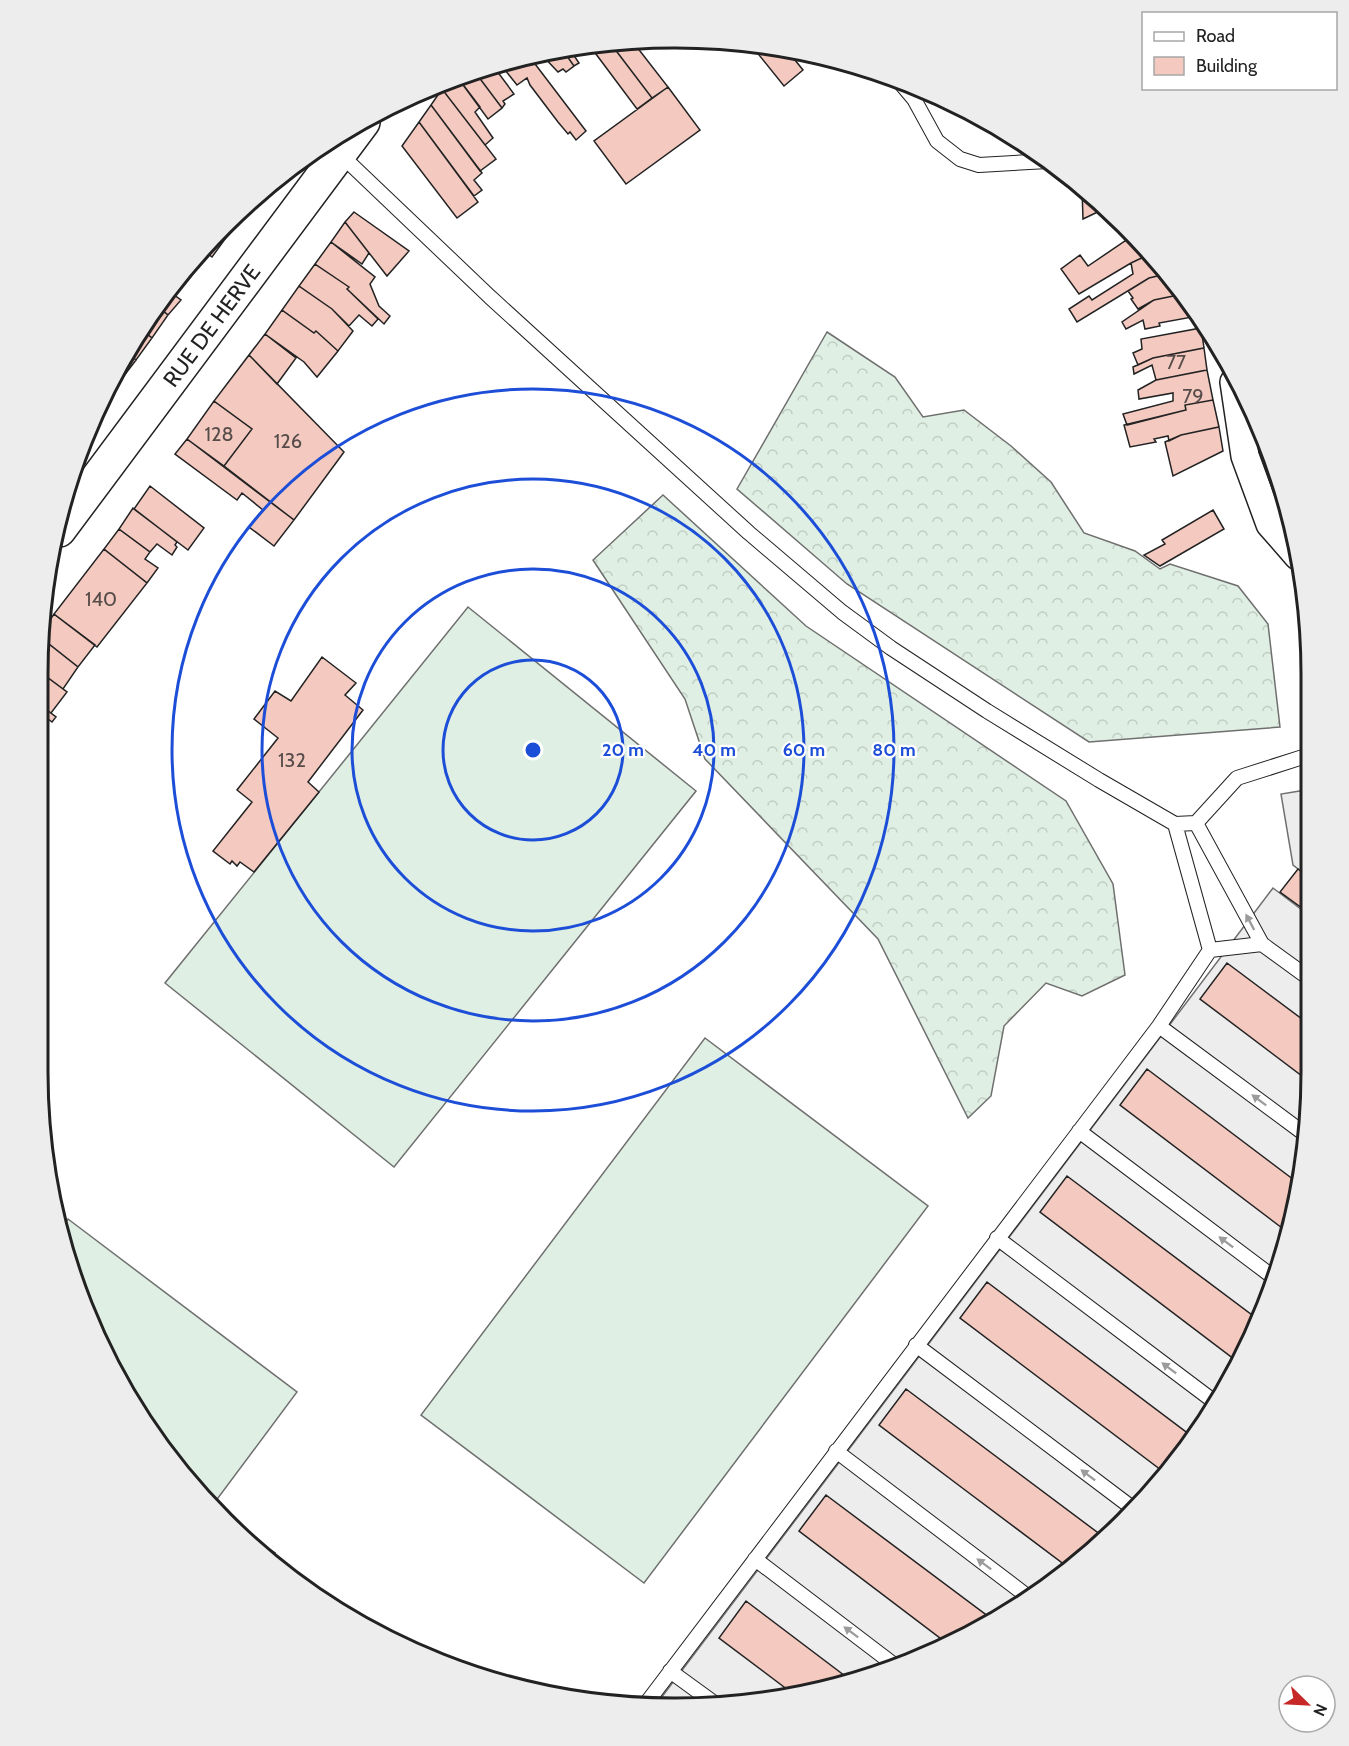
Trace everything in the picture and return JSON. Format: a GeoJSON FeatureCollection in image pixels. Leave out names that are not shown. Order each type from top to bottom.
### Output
{"type":"FeatureCollection","features":[{"type":"Feature","properties":{"kind":"main road","name":"RUE DE HERVE"},"geometry":{"type":"LineString","coordinates":[[68,519],[352,138]]}},
{"type":"Feature","properties":{"kind":"street"},"geometry":{"type":"LineString","coordinates":[[1236,398],[1245,456],[1270,524],[1287,544]]}},
{"type":"Feature","properties":{"kind":"lane"},"geometry":{"type":"LineString","coordinates":[[910,95],[937,141],[960,159],[980,165],[1034,162]]}},
{"type":"Feature","properties":{"kind":"lane"},"geometry":{"type":"LineString","coordinates":[[340,154],[442,252],[802,580],[891,648],[987,711],[1175,824],[1196,823],[1237,778],[1301,758]]}},
{"type":"Feature","properties":{"kind":"lane"},"geometry":{"type":"LineString","coordinates":[[1196,823],[1262,944],[1301,972]]}},
{"type":"Feature","properties":{"kind":"lane"},"geometry":{"type":"LineString","coordinates":[[651,1697],[1159,1026],[1210,950],[1175,824]]}},
{"type":"Feature","properties":{"kind":"lane"},"geometry":{"type":"LineString","coordinates":[[1210,950],[1262,944]]}},
{"type":"Feature","properties":{"kind":"lane"},"geometry":{"type":"LineString","coordinates":[[1159,1026],[1298,1129]]}},
{"type":"Feature","properties":{"kind":"lane"},"geometry":{"type":"LineString","coordinates":[[1078,1131],[1268,1274]]}},
{"type":"Feature","properties":{"kind":"lane"},"geometry":{"type":"LineString","coordinates":[[998,1238],[1209,1398]]}},
{"type":"Feature","properties":{"kind":"lane"},"geometry":{"type":"LineString","coordinates":[[916,1345],[1127,1505]]}},
{"type":"Feature","properties":{"kind":"lane"},"geometry":{"type":"LineString","coordinates":[[836,1451],[1022,1592]]}},
{"type":"Feature","properties":{"kind":"lane"},"geometry":{"type":"LineString","coordinates":[[755,1558],[888,1660]]}},
{"type":"Feature","properties":{"kind":"lane"},"geometry":{"type":"LineString","coordinates":[[670,1671],[706,1697]]}},
{"type":"Feature","properties":{"kind":"green space"},"geometry":{"type":"Polygon","coordinates":[[[827,332],[895,377],[923,417],[964,410],[1011,446],[1051,482],[1084,533],[1135,551],[1160,569],[1170,564],[1238,586],[1268,624],[1280,727],[1089,742],[847,584],[737,489],[827,332]]]}},
{"type":"Feature","properties":{"kind":"green space"},"geometry":{"type":"Polygon","coordinates":[[[663,495],[806,626],[1066,801],[1113,884],[1125,975],[1082,996],[1046,983],[1004,1026],[991,1096],[968,1118],[878,939],[705,759],[685,699],[593,560],[663,495]]]}},
{"type":"Feature","properties":{"kind":"green space"},"geometry":{"type":"Polygon","coordinates":[[[468,607],[696,791],[394,1167],[165,983],[468,607]]]}},
{"type":"Feature","properties":{"kind":"green space"},"geometry":{"type":"Polygon","coordinates":[[[705,1038],[928,1206],[644,1583],[421,1415],[705,1038]]]}},
{"type":"Feature","properties":{"kind":"green space"},"geometry":{"type":"Polygon","coordinates":[[[68,1219],[297,1392],[217,1500],[177,1453],[132,1385],[96,1311],[81,1273],[66,1222],[68,1219]]]}},
{"type":"Feature","properties":{"kind":"shaded area"},"geometry":{"type":"Polygon","coordinates":[[[1301,791],[1301,871],[1293,865],[1281,794],[1301,791]]]}},
{"type":"Feature","properties":{"kind":"shaded area"},"geometry":{"type":"Polygon","coordinates":[[[1273,888],[1301,909],[1300,1112],[1296,1153],[1280,1234],[1268,1273],[1236,1349],[1217,1385],[1172,1453],[1118,1515],[1088,1543],[1023,1592],[952,1633],[876,1665],[797,1686],[715,1697],[661,1698],[1273,888]]]}},
{"type":"Feature","properties":{"kind":"building"},"geometry":{"type":"Polygon","coordinates":[[[638,49],[668,87],[652,98],[616,51],[638,49]]]}},
{"type":"Feature","properties":{"kind":"building"},"geometry":{"type":"Polygon","coordinates":[[[616,51],[652,98],[637,109],[595,53],[616,51]]]}},
{"type":"Feature","properties":{"kind":"building"},"geometry":{"type":"Polygon","coordinates":[[[758,53],[795,60],[803,70],[784,86],[758,53]]]}},
{"type":"Feature","properties":{"kind":"building"},"geometry":{"type":"Polygon","coordinates":[[[574,56],[579,63],[574,66],[568,57],[574,56]]]}},
{"type":"Feature","properties":{"kind":"building"},"geometry":{"type":"Polygon","coordinates":[[[568,57],[574,66],[566,72],[563,69],[558,72],[548,61],[568,57]]]}},
{"type":"Feature","properties":{"kind":"building"},"geometry":{"type":"Polygon","coordinates":[[[535,64],[586,131],[576,140],[558,122],[527,78],[517,85],[506,71],[535,64]]]}},
{"type":"Feature","properties":{"kind":"building"},"geometry":{"type":"Polygon","coordinates":[[[499,73],[514,94],[503,101],[505,104],[502,108],[480,79],[499,73]]]}},
{"type":"Feature","properties":{"kind":"building"},"geometry":{"type":"Polygon","coordinates":[[[480,79],[502,108],[488,119],[463,85],[480,79]]]}},
{"type":"Feature","properties":{"kind":"building"},"geometry":{"type":"Polygon","coordinates":[[[463,85],[480,107],[475,112],[493,138],[485,145],[444,92],[463,85]]]}},
{"type":"Feature","properties":{"kind":"building"},"geometry":{"type":"Polygon","coordinates":[[[668,87],[700,130],[626,184],[594,141],[668,87]]]}},
{"type":"Feature","properties":{"kind":"building"},"geometry":{"type":"Polygon","coordinates":[[[445,92],[496,159],[480,171],[431,105],[438,95],[445,92]]]}},
{"type":"Feature","properties":{"kind":"building"},"geometry":{"type":"Polygon","coordinates":[[[431,105],[482,173],[474,180],[482,190],[474,196],[419,122],[431,105]]]}},
{"type":"Feature","properties":{"kind":"building"},"geometry":{"type":"Polygon","coordinates":[[[419,122],[478,202],[457,218],[402,146],[419,122]]]}},
{"type":"Feature","properties":{"kind":"building"},"geometry":{"type":"Polygon","coordinates":[[[1082,198],[1098,212],[1083,219],[1082,198]]]}},
{"type":"Feature","properties":{"kind":"building"},"geometry":{"type":"Polygon","coordinates":[[[354,212],[409,251],[387,276],[345,222],[354,212]]]}},
{"type":"Feature","properties":{"kind":"building"},"geometry":{"type":"Polygon","coordinates":[[[345,222],[369,253],[362,264],[331,242],[345,222]]]}},
{"type":"Feature","properties":{"kind":"building"},"geometry":{"type":"Polygon","coordinates":[[[228,235],[228,235],[212,257],[209,255],[228,235]]]}},
{"type":"Feature","properties":{"kind":"building"},"geometry":{"type":"Polygon","coordinates":[[[1125,241],[1143,257],[1079,294],[1061,269],[1080,255],[1088,266],[1125,241]]]}},
{"type":"Feature","properties":{"kind":"building"},"geometry":{"type":"Polygon","coordinates":[[[331,242],[375,277],[370,284],[379,306],[390,316],[384,324],[347,289],[349,287],[315,264],[331,242]]]}},
{"type":"Feature","properties":{"kind":"building"},"geometry":{"type":"Polygon","coordinates":[[[1143,257],[1158,276],[1149,278],[1077,322],[1069,309],[1089,296],[1092,300],[1133,274],[1131,263],[1143,257]]]}},
{"type":"Feature","properties":{"kind":"building"},"geometry":{"type":"Polygon","coordinates":[[[315,264],[349,287],[347,289],[378,319],[372,326],[359,315],[349,326],[332,309],[299,286],[315,264]]]}},
{"type":"Feature","properties":{"kind":"building"},"geometry":{"type":"Polygon","coordinates":[[[1158,276],[1174,296],[1154,300],[1138,309],[1128,291],[1149,278],[1158,276]]]}},
{"type":"Feature","properties":{"kind":"building"},"geometry":{"type":"Polygon","coordinates":[[[299,286],[332,309],[353,331],[338,351],[316,331],[314,333],[282,310],[299,286]]]}},
{"type":"Feature","properties":{"kind":"building"},"geometry":{"type":"Polygon","coordinates":[[[175,296],[181,300],[168,315],[164,312],[175,296]]]}},
{"type":"Feature","properties":{"kind":"building"},"geometry":{"type":"Polygon","coordinates":[[[1174,296],[1189,318],[1159,323],[1160,326],[1145,329],[1143,320],[1126,329],[1122,322],[1154,300],[1174,296]]]}},
{"type":"Feature","properties":{"kind":"building"},"geometry":{"type":"Polygon","coordinates":[[[282,310],[314,333],[316,331],[338,351],[317,377],[304,362],[265,334],[282,310]]]}},
{"type":"Feature","properties":{"kind":"building"},"geometry":{"type":"Polygon","coordinates":[[[164,312],[168,315],[152,338],[148,335],[164,312]]]}},
{"type":"Feature","properties":{"kind":"building"},"geometry":{"type":"Polygon","coordinates":[[[1197,329],[1202,338],[1204,348],[1153,358],[1138,365],[1133,353],[1142,349],[1141,339],[1197,329]]]}},
{"type":"Feature","properties":{"kind":"building"},"geometry":{"type":"Polygon","coordinates":[[[265,334],[296,358],[277,384],[249,355],[265,334]]]}},
{"type":"Feature","properties":{"kind":"building"},"geometry":{"type":"Polygon","coordinates":[[[148,335],[152,338],[136,360],[134,358],[148,335]]]}},
{"type":"Feature","properties":{"kind":"building"},"geometry":{"type":"Polygon","coordinates":[[[1204,348],[1207,370],[1156,380],[1152,365],[1134,374],[1133,367],[1153,358],[1204,348]]]}},
{"type":"Feature","properties":{"kind":"building"},"geometry":{"type":"Polygon","coordinates":[[[249,355],[344,452],[294,520],[224,466],[252,429],[214,401],[249,355]]]}},
{"type":"Feature","properties":{"kind":"building"},"geometry":{"type":"Polygon","coordinates":[[[134,358],[136,360],[125,375],[134,358]]]}},
{"type":"Feature","properties":{"kind":"building"},"geometry":{"type":"Polygon","coordinates":[[[1207,370],[1213,400],[1185,405],[1186,410],[1127,425],[1123,414],[1173,401],[1173,393],[1139,399],[1138,390],[1156,380],[1207,370]]]}},
{"type":"Feature","properties":{"kind":"building"},"geometry":{"type":"Polygon","coordinates":[[[1213,400],[1219,427],[1181,435],[1169,441],[1168,436],[1154,439],[1156,442],[1130,447],[1124,425],[1186,410],[1185,405],[1213,400]]]}},
{"type":"Feature","properties":{"kind":"building"},"geometry":{"type":"Polygon","coordinates":[[[214,401],[252,429],[224,466],[187,439],[214,401]]]}},
{"type":"Feature","properties":{"kind":"building"},"geometry":{"type":"Polygon","coordinates":[[[1219,427],[1223,451],[1173,476],[1165,442],[1181,435],[1219,427]]]}},
{"type":"Feature","properties":{"kind":"building"},"geometry":{"type":"Polygon","coordinates":[[[187,439],[294,520],[274,546],[249,527],[263,510],[242,493],[237,500],[175,454],[187,439]]]}},
{"type":"Feature","properties":{"kind":"building"},"geometry":{"type":"Polygon","coordinates":[[[150,486],[204,528],[188,550],[134,509],[150,486]]]}},
{"type":"Feature","properties":{"kind":"building"},"geometry":{"type":"Polygon","coordinates":[[[133,508],[177,542],[172,555],[157,544],[150,552],[119,529],[133,508]]]}},
{"type":"Feature","properties":{"kind":"building"},"geometry":{"type":"Polygon","coordinates":[[[1213,510],[1224,529],[1160,566],[1144,555],[1165,544],[1162,540],[1213,510]]]}},
{"type":"Feature","properties":{"kind":"building"},"geometry":{"type":"Polygon","coordinates":[[[119,529],[150,552],[145,559],[158,568],[147,583],[104,549],[119,529]]]}},
{"type":"Feature","properties":{"kind":"building"},"geometry":{"type":"Polygon","coordinates":[[[104,549],[147,583],[97,647],[54,614],[104,549]]]}},
{"type":"Feature","properties":{"kind":"building"},"geometry":{"type":"Polygon","coordinates":[[[54,614],[95,645],[78,667],[49,644],[50,619],[54,614]]]}},
{"type":"Feature","properties":{"kind":"building"},"geometry":{"type":"Polygon","coordinates":[[[49,644],[78,667],[63,689],[48,678],[49,644]]]}},
{"type":"Feature","properties":{"kind":"building"},"geometry":{"type":"Polygon","coordinates":[[[322,657],[356,683],[345,695],[363,710],[308,782],[319,792],[254,872],[240,862],[237,866],[232,861],[230,864],[213,851],[252,802],[237,790],[278,738],[254,719],[275,691],[291,701],[322,657]]]}},
{"type":"Feature","properties":{"kind":"building"},"geometry":{"type":"Polygon","coordinates":[[[48,678],[67,692],[51,713],[48,711],[48,678]]]}},
{"type":"Feature","properties":{"kind":"building"},"geometry":{"type":"Polygon","coordinates":[[[48,711],[56,717],[52,722],[48,719],[48,711]]]}},
{"type":"Feature","properties":{"kind":"building"},"geometry":{"type":"Polygon","coordinates":[[[1298,869],[1301,871],[1301,907],[1280,892],[1298,869]]]}},
{"type":"Feature","properties":{"kind":"building"},"geometry":{"type":"Polygon","coordinates":[[[1227,963],[1301,1018],[1301,1075],[1200,999],[1227,963]]]}},
{"type":"Feature","properties":{"kind":"building"},"geometry":{"type":"Polygon","coordinates":[[[1147,1069],[1292,1178],[1281,1228],[1120,1105],[1147,1069]]]}},
{"type":"Feature","properties":{"kind":"building"},"geometry":{"type":"Polygon","coordinates":[[[1067,1176],[1251,1315],[1232,1357],[1040,1212],[1067,1176]]]}},
{"type":"Feature","properties":{"kind":"building"},"geometry":{"type":"Polygon","coordinates":[[[987,1282],[1186,1432],[1159,1469],[960,1318],[987,1282]]]}},
{"type":"Feature","properties":{"kind":"building"},"geometry":{"type":"Polygon","coordinates":[[[906,1389],[1099,1533],[1063,1563],[879,1425],[906,1389]]]}},
{"type":"Feature","properties":{"kind":"building"},"geometry":{"type":"Polygon","coordinates":[[[826,1495],[986,1615],[940,1638],[799,1531],[826,1495]]]}},
{"type":"Feature","properties":{"kind":"building"},"geometry":{"type":"Polygon","coordinates":[[[746,1601],[844,1675],[785,1688],[719,1638],[746,1601]]]}}]}
